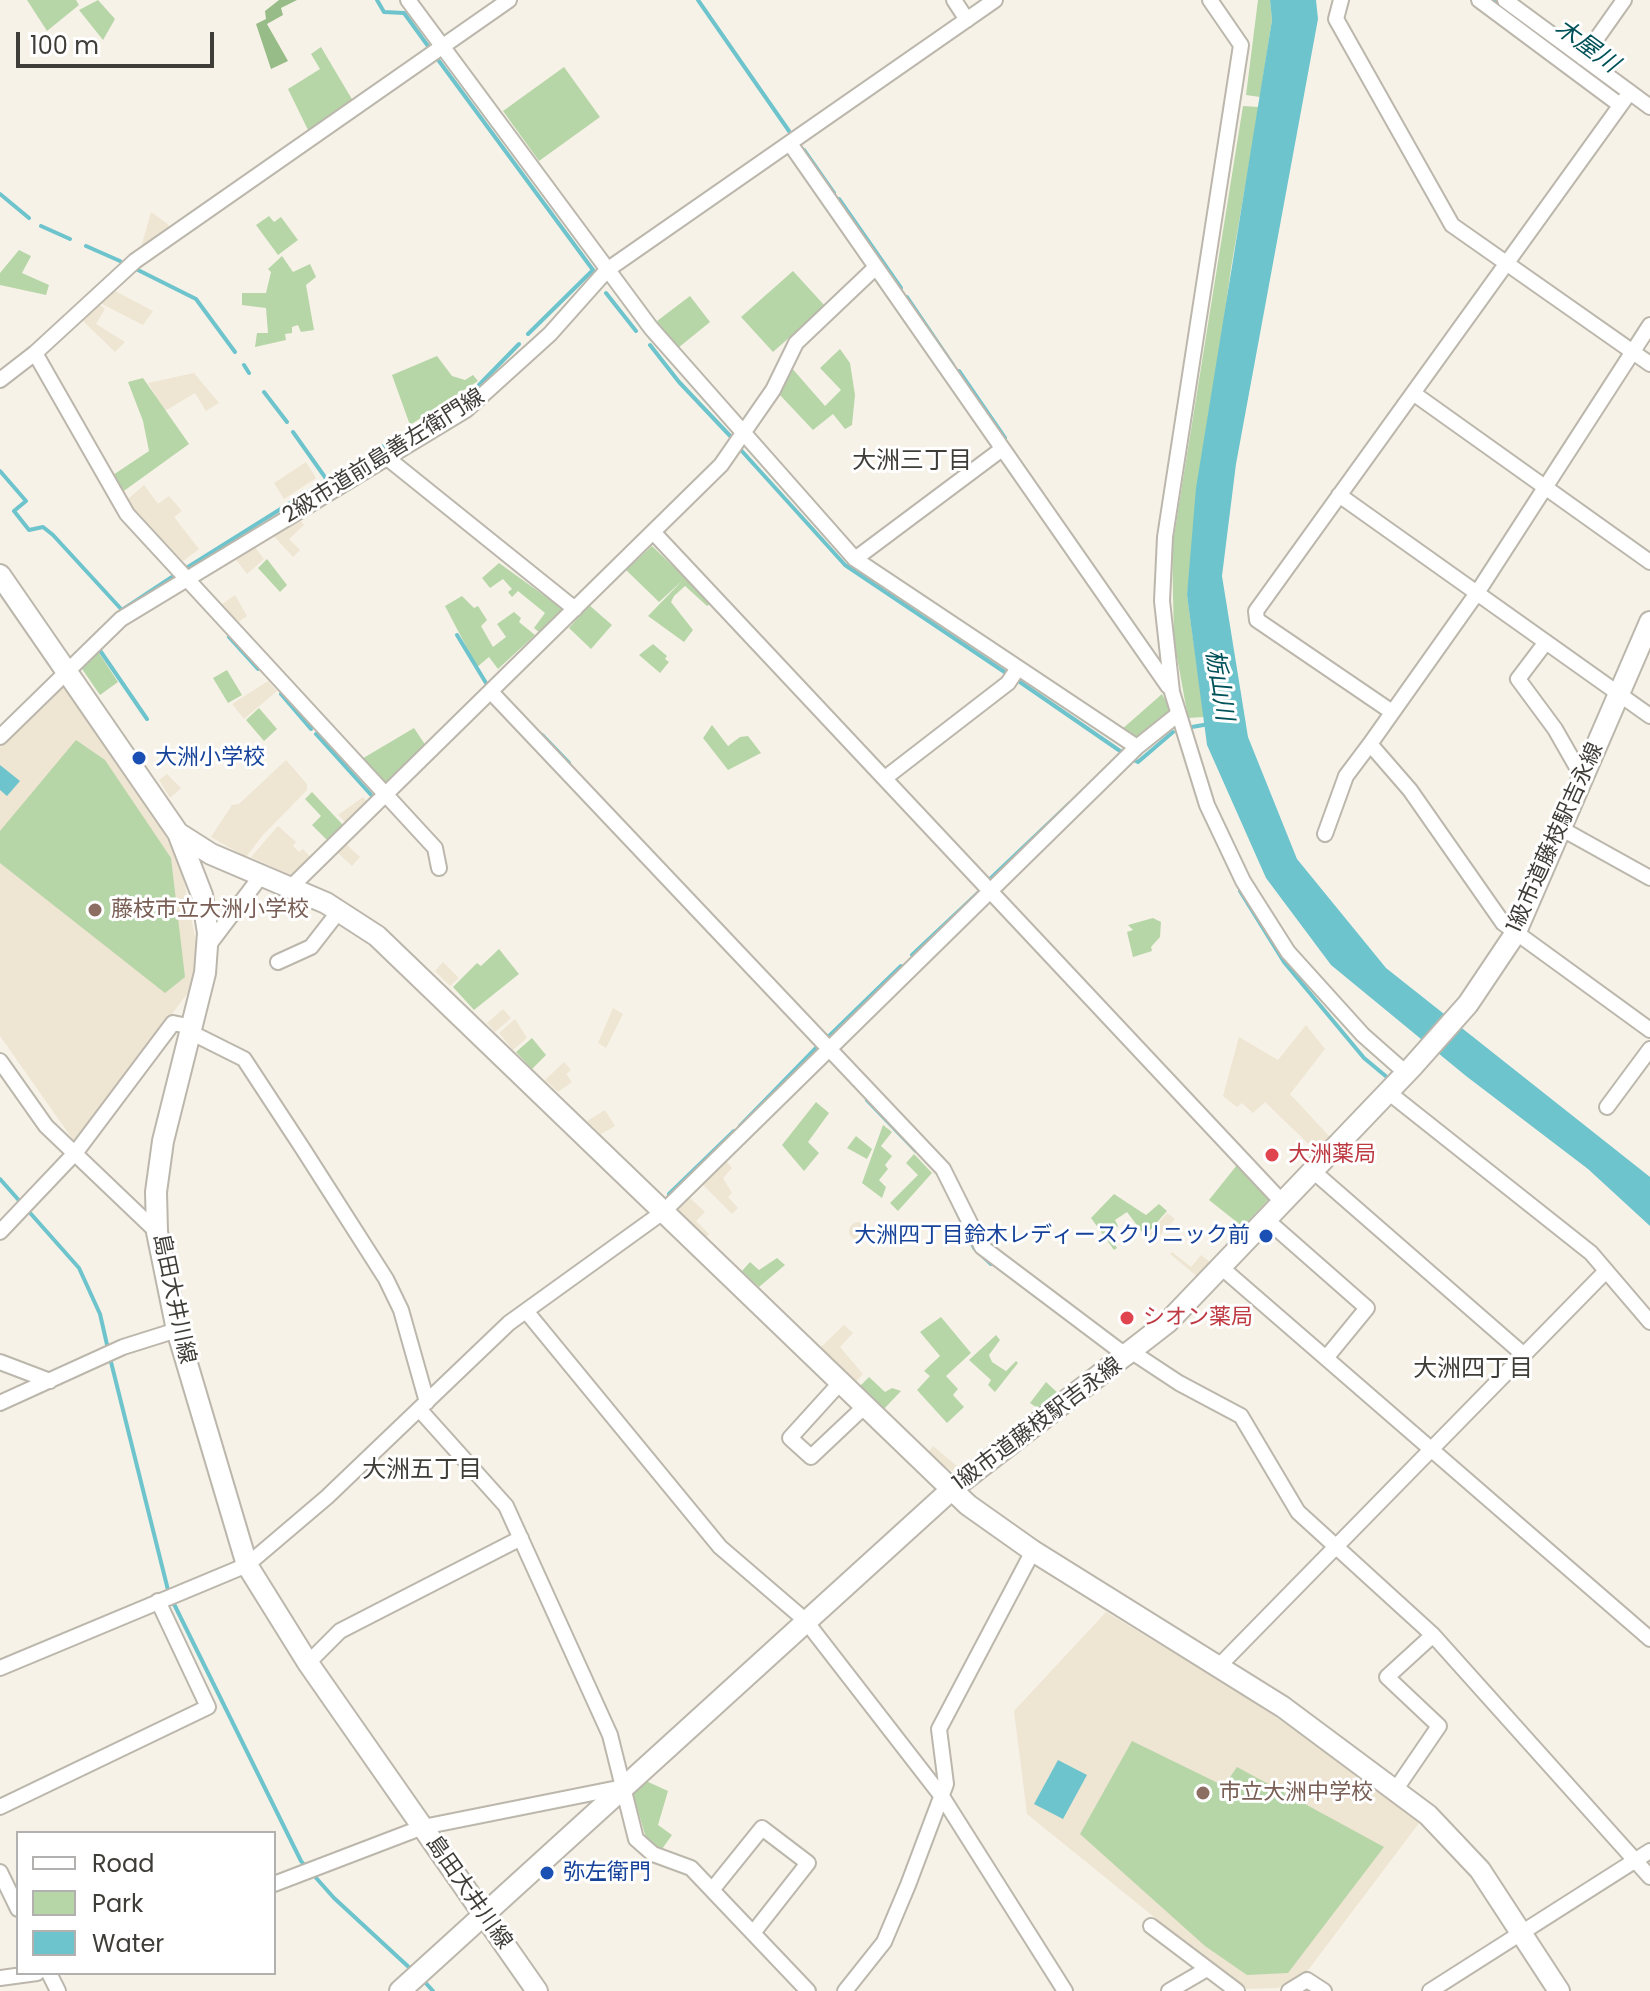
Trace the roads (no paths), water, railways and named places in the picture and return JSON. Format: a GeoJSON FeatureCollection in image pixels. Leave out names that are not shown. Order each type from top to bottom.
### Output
{"type":"FeatureCollection","features":[{"type":"Feature","properties":{"kind":"street"},"geometry":{"type":"LineString","coordinates":[[408,0],[651,328],[855,559],[1014,674],[1137,747]]}},
{"type":"Feature","properties":{"kind":"street"},"geometry":{"type":"LineString","coordinates":[[0,380],[35,353],[135,261],[509,0]]}},
{"type":"Feature","properties":{"kind":"street"},"geometry":{"type":"LineString","coordinates":[[954,0],[967,20]]}},
{"type":"Feature","properties":{"kind":"street","name":"2級市道前島善左衛門線"},"geometry":{"type":"LineString","coordinates":[[0,737],[5,722],[121,619],[484,396],[550,334],[607,270],[791,145],[995,0]]}},
{"type":"Feature","properties":{"kind":"street"},"geometry":{"type":"LineString","coordinates":[[1210,0],[1241,45],[1165,537],[1162,601],[1172,692],[1207,805],[1237,868],[1288,952],[1363,1035],[1409,1070]]}},
{"type":"Feature","properties":{"kind":"street"},"geometry":{"type":"LineString","coordinates":[[1341,0],[1336,19],[1452,225],[1630,353],[1650,364]]}},
{"type":"Feature","properties":{"kind":"street"},"geometry":{"type":"LineString","coordinates":[[1479,0],[1620,105]]}},
{"type":"Feature","properties":{"kind":"street"},"geometry":{"type":"LineString","coordinates":[[1505,0],[1650,107]]}},
{"type":"Feature","properties":{"kind":"street"},"geometry":{"type":"LineString","coordinates":[[1583,58],[1624,0]]}},
{"type":"Feature","properties":{"kind":"street"},"geometry":{"type":"LineString","coordinates":[[1392,712],[1257,620],[1256,611],[1630,92]]}},
{"type":"Feature","properties":{"kind":"street"},"geometry":{"type":"LineString","coordinates":[[791,145],[1172,692]]}},
{"type":"Feature","properties":{"kind":"street"},"geometry":{"type":"LineString","coordinates":[[290,888],[721,465],[773,390],[796,343],[876,267]]}},
{"type":"Feature","properties":{"kind":"street"},"geometry":{"type":"LineString","coordinates":[[1325,834],[1346,776],[1477,593],[1650,325]]}},
{"type":"Feature","properties":{"kind":"street"},"geometry":{"type":"LineString","coordinates":[[35,353],[127,514],[384,797],[435,848],[439,868]]}},
{"type":"Feature","properties":{"kind":"street"},"geometry":{"type":"LineString","coordinates":[[1413,393],[1650,562]]}},
{"type":"Feature","properties":{"kind":"street"},"geometry":{"type":"LineString","coordinates":[[855,559],[1002,449]]}},
{"type":"Feature","properties":{"kind":"street"},"geometry":{"type":"LineString","coordinates":[[386,457],[575,609]]}},
{"type":"Feature","properties":{"kind":"street"},"geometry":{"type":"LineString","coordinates":[[1339,495],[1650,716]]}},
{"type":"Feature","properties":{"kind":"street"},"geometry":{"type":"LineString","coordinates":[[654,533],[1284,1204]]}},
{"type":"Feature","properties":{"kind":"street","name":"島田大井川線"},"geometry":{"type":"LineString","coordinates":[[0,575],[178,833],[202,895],[207,948],[205,973],[163,1141],[156,1192],[157,1232],[177,1330],[247,1565],[308,1663],[537,1991]]}},
{"type":"Feature","properties":{"kind":"street","name":"1級市道藤枝駅吉永線"},"geometry":{"type":"LineString","coordinates":[[400,1991],[951,1490],[1168,1322],[1268,1221],[1409,1070],[1468,1004],[1515,934],[1650,622]]}},
{"type":"Feature","properties":{"kind":"street"},"geometry":{"type":"LineString","coordinates":[[1546,642],[1518,679],[1555,729],[1583,778]]}},
{"type":"Feature","properties":{"kind":"street"},"geometry":{"type":"LineString","coordinates":[[885,778],[1014,674]]}},
{"type":"Feature","properties":{"kind":"street"},"geometry":{"type":"LineString","coordinates":[[492,693],[943,1169],[982,1247],[1130,1354],[1241,1416],[1298,1512],[1433,1635],[1650,1877]]}},
{"type":"Feature","properties":{"kind":"street"},"geometry":{"type":"LineString","coordinates":[[0,1668],[247,1565],[327,1497],[526,1311],[663,1212],[1137,747],[1177,715]]}},
{"type":"Feature","properties":{"kind":"street"},"geometry":{"type":"LineString","coordinates":[[1370,744],[1410,790],[1503,923],[1650,1030]]}},
{"type":"Feature","properties":{"kind":"street"},"geometry":{"type":"LineString","coordinates":[[1562,829],[1650,878]]}},
{"type":"Feature","properties":{"kind":"street"},"geometry":{"type":"LineString","coordinates":[[178,833],[211,854],[339,911],[377,936],[951,1490],[1033,1551],[1220,1665],[1428,1815],[1480,1870],[1559,1991]]}},
{"type":"Feature","properties":{"kind":"street"},"geometry":{"type":"LineString","coordinates":[[207,948],[261,876]]}},
{"type":"Feature","properties":{"kind":"street"},"geometry":{"type":"LineString","coordinates":[[278,962],[311,947],[339,911]]}},
{"type":"Feature","properties":{"kind":"street"},"geometry":{"type":"LineString","coordinates":[[0,1232],[76,1152],[173,1023],[191,1029],[244,1059],[386,1279],[401,1310],[423,1405],[499,1494],[610,1735],[636,1839],[653,1854],[691,1868],[808,1991]]}},
{"type":"Feature","properties":{"kind":"street"},"geometry":{"type":"LineString","coordinates":[[1607,1107],[1650,1049]]}},
{"type":"Feature","properties":{"kind":"street"},"geometry":{"type":"LineString","coordinates":[[0,1063],[46,1126],[157,1232]]}},
{"type":"Feature","properties":{"kind":"street"},"geometry":{"type":"LineString","coordinates":[[1388,1092],[1591,1253],[1650,1322]]}},
{"type":"Feature","properties":{"kind":"street"},"geometry":{"type":"LineString","coordinates":[[1313,1171],[1524,1355]]}},
{"type":"Feature","properties":{"kind":"street"},"geometry":{"type":"LineString","coordinates":[[1268,1221],[1367,1308],[1326,1358]]}},
{"type":"Feature","properties":{"kind":"street"},"geometry":{"type":"LineString","coordinates":[[1222,1268],[1650,1639]]}},
{"type":"Feature","properties":{"kind":"street"},"geometry":{"type":"LineString","coordinates":[[1220,1665],[1606,1271]]}},
{"type":"Feature","properties":{"kind":"street"},"geometry":{"type":"LineString","coordinates":[[526,1311],[720,1547],[805,1620],[943,1798],[1065,1991]]}},
{"type":"Feature","properties":{"kind":"street"},"geometry":{"type":"LineString","coordinates":[[0,1403],[123,1347],[177,1330]]}},
{"type":"Feature","properties":{"kind":"street"},"geometry":{"type":"LineString","coordinates":[[0,1362],[50,1381]]}},
{"type":"Feature","properties":{"kind":"street"},"geometry":{"type":"LineString","coordinates":[[839,1384],[790,1438],[811,1457],[864,1407]]}},
{"type":"Feature","properties":{"kind":"street"},"geometry":{"type":"LineString","coordinates":[[308,1663],[340,1631],[521,1538]]}},
{"type":"Feature","properties":{"kind":"street"},"geometry":{"type":"LineString","coordinates":[[845,1991],[884,1942],[943,1798],[946,1784],[939,1729],[1033,1551]]}},
{"type":"Feature","properties":{"kind":"street"},"geometry":{"type":"LineString","coordinates":[[0,1807],[208,1707],[167,1597]]}},
{"type":"Feature","properties":{"kind":"street"},"geometry":{"type":"LineString","coordinates":[[1396,1789],[1439,1726],[1387,1677],[1433,1635]]}},
{"type":"Feature","properties":{"kind":"street"},"geometry":{"type":"LineString","coordinates":[[276,1883],[423,1827],[623,1787]]}},
{"type":"Feature","properties":{"kind":"street"},"geometry":{"type":"LineString","coordinates":[[712,1890],[762,1828],[808,1863],[753,1933]]}},
{"type":"Feature","properties":{"kind":"street"},"geometry":{"type":"LineString","coordinates":[[1430,1991],[1637,1863],[1650,1851]]}},
{"type":"Feature","properties":{"kind":"street"},"geometry":{"type":"LineString","coordinates":[[0,1872],[16,1901]]}},
{"type":"Feature","properties":{"kind":"street"},"geometry":{"type":"LineString","coordinates":[[1151,1926],[1237,1991]]}},
{"type":"Feature","properties":{"kind":"street"},"geometry":{"type":"LineString","coordinates":[[1169,1991],[1207,1969]]}},
{"type":"Feature","properties":{"kind":"street"},"geometry":{"type":"LineString","coordinates":[[0,1978],[22,1975]]}},
{"type":"Feature","properties":{"kind":"street"},"geometry":{"type":"LineString","coordinates":[[1289,1991],[1307,1980],[1324,1991]]}},
{"type":"Feature","properties":{"kind":"water","name":"栃山川"},"geometry":{"type":"Polygon","coordinates":[[[1270,0],[1316,0],[1318,19],[1236,464],[1222,576],[1248,737],[1297,859],[1386,968],[1650,1177],[1650,1226],[1588,1169],[1466,1076],[1331,965],[1266,878],[1207,745],[1187,595],[1196,488],[1272,20],[1270,0]]]}},
{"type":"Feature","properties":{"kind":"water"},"geometry":{"type":"Polygon","coordinates":[[[0,765],[20,781],[7,796],[0,790],[0,765]]]}},
{"type":"Feature","properties":{"kind":"water"},"geometry":{"type":"Polygon","coordinates":[[[1058,1760],[1087,1775],[1063,1819],[1034,1804],[1058,1760]]]}},
{"type":"Feature","properties":{"kind":"waterway"},"geometry":{"type":"LineString","coordinates":[[377,0],[384,12],[404,13],[428,46]]}},
{"type":"Feature","properties":{"kind":"waterway"},"geometry":{"type":"LineString","coordinates":[[698,0],[789,131]]}},
{"type":"Feature","properties":{"kind":"waterway","name":"木屋川"},"geometry":{"type":"LineString","coordinates":[[1492,0],[1603,81]]}},
{"type":"Feature","properties":{"kind":"waterway"},"geometry":{"type":"LineString","coordinates":[[439,61],[593,270],[528,334]]}},
{"type":"Feature","properties":{"kind":"waterway"},"geometry":{"type":"LineString","coordinates":[[804,150],[834,193]]}},
{"type":"Feature","properties":{"kind":"waterway"},"geometry":{"type":"LineString","coordinates":[[0,194],[29,218]]}},
{"type":"Feature","properties":{"kind":"waterway"},"geometry":{"type":"LineString","coordinates":[[839,199],[901,288]]}},
{"type":"Feature","properties":{"kind":"waterway"},"geometry":{"type":"LineString","coordinates":[[41,226],[70,239]]}},
{"type":"Feature","properties":{"kind":"waterway"},"geometry":{"type":"LineString","coordinates":[[86,246],[120,261]]}},
{"type":"Feature","properties":{"kind":"waterway"},"geometry":{"type":"LineString","coordinates":[[136,269],[196,299],[235,352]]}},
{"type":"Feature","properties":{"kind":"waterway"},"geometry":{"type":"LineString","coordinates":[[606,293],[636,331]]}},
{"type":"Feature","properties":{"kind":"waterway"},"geometry":{"type":"LineString","coordinates":[[907,297],[953,365]]}},
{"type":"Feature","properties":{"kind":"waterway"},"geometry":{"type":"LineString","coordinates":[[479,385],[519,344]]}},
{"type":"Feature","properties":{"kind":"waterway"},"geometry":{"type":"LineString","coordinates":[[650,345],[679,382],[733,439]]}},
{"type":"Feature","properties":{"kind":"waterway"},"geometry":{"type":"LineString","coordinates":[[244,365],[249,373]]}},
{"type":"Feature","properties":{"kind":"waterway"},"geometry":{"type":"LineString","coordinates":[[959,371],[1005,438]]}},
{"type":"Feature","properties":{"kind":"waterway"},"geometry":{"type":"LineString","coordinates":[[412,429],[470,391]]}},
{"type":"Feature","properties":{"kind":"waterway"},"geometry":{"type":"LineString","coordinates":[[264,392],[287,422]]}},
{"type":"Feature","properties":{"kind":"waterway"},"geometry":{"type":"LineString","coordinates":[[188,567],[327,480],[293,432]]}},
{"type":"Feature","properties":{"kind":"waterway"},"geometry":{"type":"LineString","coordinates":[[341,473],[401,435]]}},
{"type":"Feature","properties":{"kind":"waterway"},"geometry":{"type":"LineString","coordinates":[[740,449],[845,565],[1009,675]]}},
{"type":"Feature","properties":{"kind":"waterway"},"geometry":{"type":"LineString","coordinates":[[0,471],[26,501],[14,511],[29,530],[43,527],[53,535],[122,610],[172,577]]}},
{"type":"Feature","properties":{"kind":"waterway"},"geometry":{"type":"LineString","coordinates":[[457,635],[486,683]]}},
{"type":"Feature","properties":{"kind":"waterway"},"geometry":{"type":"LineString","coordinates":[[229,637],[258,669]]}},
{"type":"Feature","properties":{"kind":"waterway"},"geometry":{"type":"LineString","coordinates":[[99,649],[147,719]]}},
{"type":"Feature","properties":{"kind":"waterway"},"geometry":{"type":"LineString","coordinates":[[1017,680],[1123,753]]}},
{"type":"Feature","properties":{"kind":"waterway"},"geometry":{"type":"LineString","coordinates":[[281,694],[311,729]]}},
{"type":"Feature","properties":{"kind":"waterway","name":"栃山川"},"geometry":{"type":"LineString","coordinates":[[1192,727],[1209,724]]}},
{"type":"Feature","properties":{"kind":"waterway"},"geometry":{"type":"LineString","coordinates":[[1134,760],[1138,762],[1173,732]]}},
{"type":"Feature","properties":{"kind":"waterway"},"geometry":{"type":"LineString","coordinates":[[316,734],[373,797]]}},
{"type":"Feature","properties":{"kind":"waterway"},"geometry":{"type":"LineString","coordinates":[[542,735],[569,763]]}},
{"type":"Feature","properties":{"kind":"waterway"},"geometry":{"type":"LineString","coordinates":[[991,878],[1070,803]]}},
{"type":"Feature","properties":{"kind":"waterway"},"geometry":{"type":"LineString","coordinates":[[1240,891],[1284,962],[1364,1058],[1388,1078]]}},
{"type":"Feature","properties":{"kind":"waterway"},"geometry":{"type":"LineString","coordinates":[[912,955],[979,892]]}},
{"type":"Feature","properties":{"kind":"waterway"},"geometry":{"type":"LineString","coordinates":[[825,1035],[827,1038],[901,966]]}},
{"type":"Feature","properties":{"kind":"waterway"},"geometry":{"type":"LineString","coordinates":[[740,1126],[816,1048]]}},
{"type":"Feature","properties":{"kind":"waterway"},"geometry":{"type":"LineString","coordinates":[[867,1100],[916,1151]]}},
{"type":"Feature","properties":{"kind":"waterway"},"geometry":{"type":"LineString","coordinates":[[669,1194],[734,1131]]}},
{"type":"Feature","properties":{"kind":"waterway"},"geometry":{"type":"LineString","coordinates":[[0,1179],[79,1268],[100,1314],[108,1349]]}},
{"type":"Feature","properties":{"kind":"waterway"},"geometry":{"type":"LineString","coordinates":[[956,1210],[974,1248],[991,1264]]}},
{"type":"Feature","properties":{"kind":"waterway"},"geometry":{"type":"LineString","coordinates":[[110,1358],[169,1594]]}},
{"type":"Feature","properties":{"kind":"waterway"},"geometry":{"type":"LineString","coordinates":[[173,1602],[301,1861],[334,1898],[413,1971]]}},
{"type":"Feature","properties":{"kind":"waterway"},"geometry":{"type":"LineString","coordinates":[[423,1980],[433,1991]]}},
{"type":"Feature","properties":{"kind":"place","name":"大洲小学校"},"geometry":{"type":"Point","coordinates":[139,758]}},
{"type":"Feature","properties":{"kind":"place","name":"藤枝市立大洲小学校"},"geometry":{"type":"Point","coordinates":[95,910]}},
{"type":"Feature","properties":{"kind":"place","name":"大洲薬局"},"geometry":{"type":"Point","coordinates":[1272,1155]}},
{"type":"Feature","properties":{"kind":"place","name":"大洲四丁目鈴木レディースクリニック前"},"geometry":{"type":"Point","coordinates":[1266,1236]}},
{"type":"Feature","properties":{"kind":"place","name":"シオン薬局"},"geometry":{"type":"Point","coordinates":[1127,1318]}},
{"type":"Feature","properties":{"kind":"place","name":"市立大洲中学校"},"geometry":{"type":"Point","coordinates":[1203,1793]}},
{"type":"Feature","properties":{"kind":"place","name":"弥左衛門"},"geometry":{"type":"Point","coordinates":[547,1873]}},
{"type":"Feature","properties":{"kind":"district","name":"大洲三丁目"},"geometry":{"type":"Point","coordinates":[912,462]}},
{"type":"Feature","properties":{"kind":"district","name":"大洲四丁目"},"geometry":{"type":"Point","coordinates":[1473,1370]}},
{"type":"Feature","properties":{"kind":"district","name":"大洲五丁目"},"geometry":{"type":"Point","coordinates":[422,1471]}}]}
